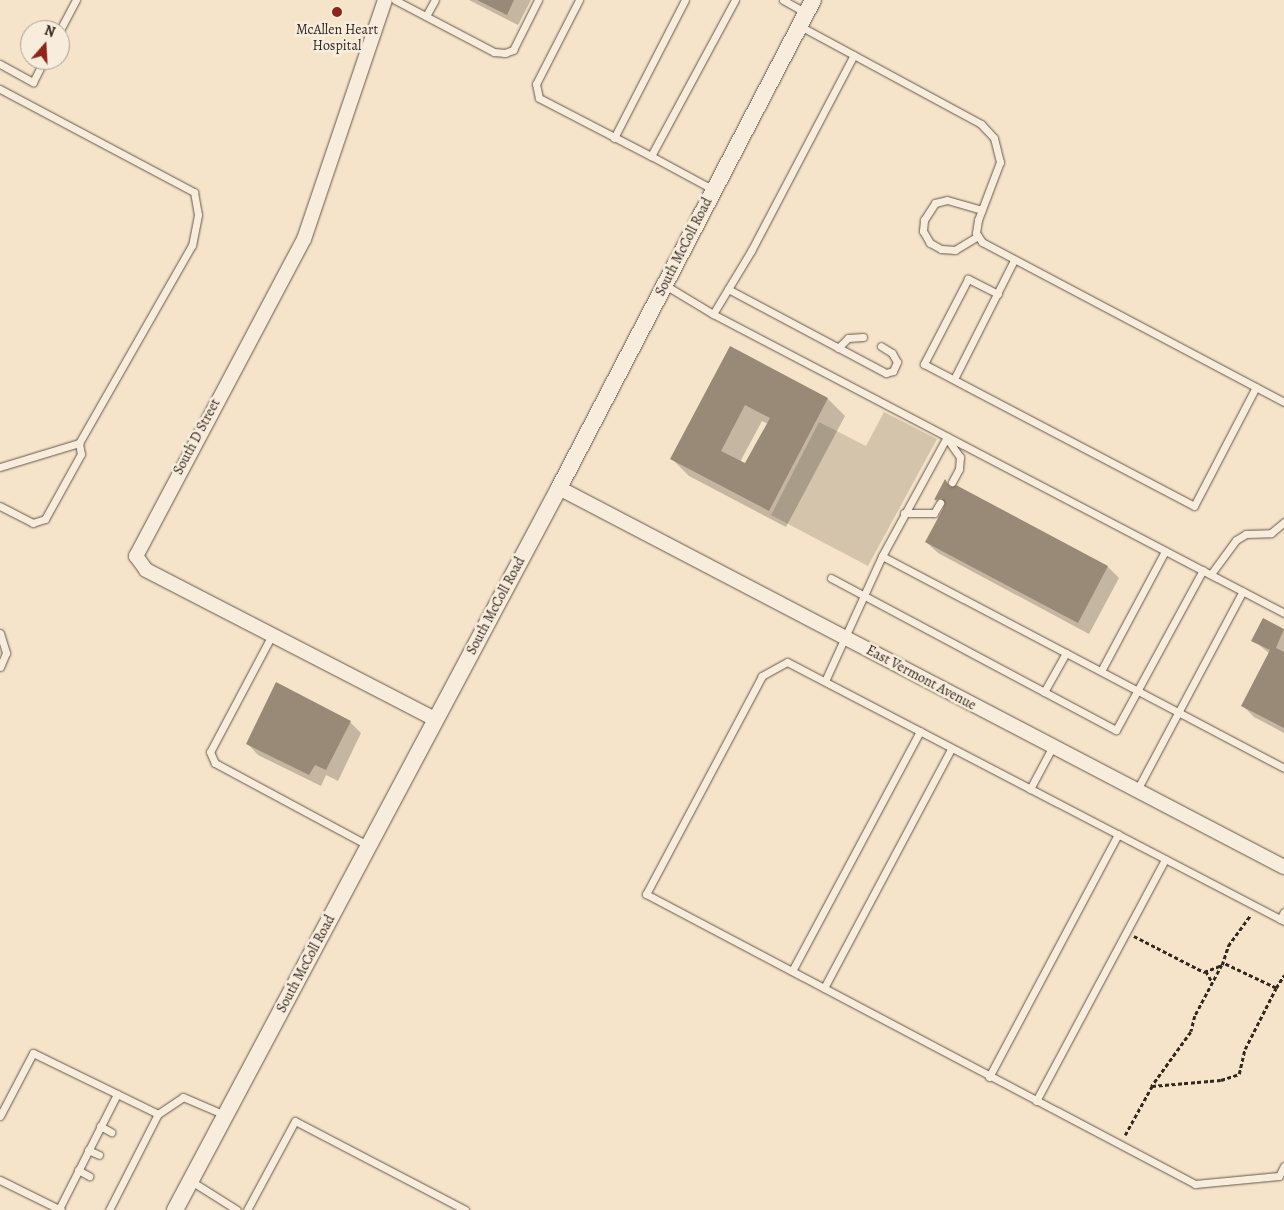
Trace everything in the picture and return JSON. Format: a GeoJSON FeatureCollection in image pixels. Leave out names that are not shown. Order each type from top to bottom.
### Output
{"type":"FeatureCollection","features":[{"type":"Feature","properties":{"kind":"street","name":"South D Street"},"geometry":{"type":"LineString","coordinates":[[385,0],[304,239],[136,556],[146,570],[436,720]]}},
{"type":"Feature","properties":{"kind":"street","name":"South McColl Road"},"geometry":{"type":"LineString","coordinates":[[175,1210],[559,488],[806,13]]}},
{"type":"Feature","properties":{"kind":"street","name":"East Vermont Avenue"},"geometry":{"type":"LineString","coordinates":[[559,488],[1284,867]]}},
{"type":"Feature","properties":{"kind":"lane"},"geometry":{"type":"LineString","coordinates":[[65,20],[76,0]]}},
{"type":"Feature","properties":{"kind":"lane"},"geometry":{"type":"LineString","coordinates":[[396,0],[494,52],[505,53],[513,50],[538,0]]}},
{"type":"Feature","properties":{"kind":"lane"},"geometry":{"type":"LineString","coordinates":[[426,16],[434,0]]}},
{"type":"Feature","properties":{"kind":"lane"},"geometry":{"type":"LineString","coordinates":[[579,0],[536,84],[538,98],[714,190]]}},
{"type":"Feature","properties":{"kind":"lane"},"geometry":{"type":"LineString","coordinates":[[614,138],[684,0]]}},
{"type":"Feature","properties":{"kind":"lane"},"geometry":{"type":"LineString","coordinates":[[652,156],[735,0]]}},
{"type":"Feature","properties":{"kind":"lane"},"geometry":{"type":"LineString","coordinates":[[783,0],[806,13],[854,55],[981,124],[994,138],[1000,162],[977,226],[978,236],[982,242],[1284,402]]}},
{"type":"Feature","properties":{"kind":"lane"},"geometry":{"type":"LineString","coordinates":[[712,314],[728,289],[854,55]]}},
{"type":"Feature","properties":{"kind":"lane"},"geometry":{"type":"LineString","coordinates":[[0,64],[33,82],[39,70]]}},
{"type":"Feature","properties":{"kind":"lane"},"geometry":{"type":"LineString","coordinates":[[0,89],[194,192],[198,215],[192,245],[79,443],[81,454],[45,519],[33,523],[0,506]]}},
{"type":"Feature","properties":{"kind":"lane"},"geometry":{"type":"LineString","coordinates":[[978,236],[955,250],[941,249],[930,243],[923,231],[924,220],[927,210],[947,200],[982,210]]}},
{"type":"Feature","properties":{"kind":"lane"},"geometry":{"type":"LineString","coordinates":[[954,379],[1014,260]]}},
{"type":"Feature","properties":{"kind":"lane"},"geometry":{"type":"LineString","coordinates":[[998,294],[968,279],[924,364],[1194,506],[1256,388]]}},
{"type":"Feature","properties":{"kind":"lane"},"geometry":{"type":"LineString","coordinates":[[665,285],[712,314],[1284,613]]}},
{"type":"Feature","properties":{"kind":"lane"},"geometry":{"type":"LineString","coordinates":[[728,289],[886,373],[893,371],[897,362],[892,352],[880,346]]}},
{"type":"Feature","properties":{"kind":"lane"},"geometry":{"type":"LineString","coordinates":[[838,348],[848,338],[863,338]]}},
{"type":"Feature","properties":{"kind":"lane"},"geometry":{"type":"LineString","coordinates":[[946,437],[960,456],[959,469],[952,482]]}},
{"type":"Feature","properties":{"kind":"lane"},"geometry":{"type":"LineString","coordinates":[[826,681],[882,556],[946,437]]}},
{"type":"Feature","properties":{"kind":"lane"},"geometry":{"type":"LineString","coordinates":[[0,467],[79,443]]}},
{"type":"Feature","properties":{"kind":"lane"},"geometry":{"type":"LineString","coordinates":[[904,513],[934,512],[940,503]]}},
{"type":"Feature","properties":{"kind":"lane"},"geometry":{"type":"LineString","coordinates":[[1211,574],[1236,540],[1246,534],[1271,533],[1284,522]]}},
{"type":"Feature","properties":{"kind":"lane"},"geometry":{"type":"LineString","coordinates":[[1101,672],[1165,551]]}},
{"type":"Feature","properties":{"kind":"lane"},"geometry":{"type":"LineString","coordinates":[[882,556],[1284,768]]}},
{"type":"Feature","properties":{"kind":"lane"},"geometry":{"type":"LineString","coordinates":[[831,578],[1116,730],[1204,570]]}},
{"type":"Feature","properties":{"kind":"lane"},"geometry":{"type":"LineString","coordinates":[[1137,790],[1180,714],[1243,592]]}},
{"type":"Feature","properties":{"kind":"lane"},"geometry":{"type":"LineString","coordinates":[[0,633],[6,652],[0,667]]}},
{"type":"Feature","properties":{"kind":"lane"},"geometry":{"type":"LineString","coordinates":[[272,636],[210,752],[215,763],[369,846]]}},
{"type":"Feature","properties":{"kind":"lane"},"geometry":{"type":"LineString","coordinates":[[1044,692],[1066,653]]}},
{"type":"Feature","properties":{"kind":"lane"},"geometry":{"type":"LineString","coordinates":[[1284,912],[1282,920],[787,662],[762,676],[646,894],[989,1077],[1195,1184],[1279,1176],[1284,1166]]}},
{"type":"Feature","properties":{"kind":"lane"},"geometry":{"type":"LineString","coordinates":[[792,971],[920,732]]}},
{"type":"Feature","properties":{"kind":"lane"},"geometry":{"type":"LineString","coordinates":[[1030,789],[1053,746]]}},
{"type":"Feature","properties":{"kind":"lane"},"geometry":{"type":"LineString","coordinates":[[824,988],[952,749]]}},
{"type":"Feature","properties":{"kind":"lane"},"geometry":{"type":"LineString","coordinates":[[989,1077],[1118,834]]}},
{"type":"Feature","properties":{"kind":"lane"},"geometry":{"type":"LineString","coordinates":[[1036,1101],[1165,859]]}},
{"type":"Feature","properties":{"kind":"lane"},"geometry":{"type":"LineString","coordinates":[[0,1116],[33,1053],[158,1114]]}},
{"type":"Feature","properties":{"kind":"lane"},"geometry":{"type":"LineString","coordinates":[[0,1180],[60,1209],[117,1094]]}},
{"type":"Feature","properties":{"kind":"lane"},"geometry":{"type":"LineString","coordinates":[[109,1210],[158,1114],[183,1097],[225,1116]]}},
{"type":"Feature","properties":{"kind":"lane"},"geometry":{"type":"LineString","coordinates":[[247,1210],[295,1121],[463,1210]]}},
{"type":"Feature","properties":{"kind":"lane"},"geometry":{"type":"LineString","coordinates":[[100,1126],[111,1132]]}},
{"type":"Feature","properties":{"kind":"lane"},"geometry":{"type":"LineString","coordinates":[[133,1144],[141,1148]]}},
{"type":"Feature","properties":{"kind":"lane"},"geometry":{"type":"LineString","coordinates":[[88,1150],[99,1155]]}},
{"type":"Feature","properties":{"kind":"lane"},"geometry":{"type":"LineString","coordinates":[[122,1167],[129,1171]]}},
{"type":"Feature","properties":{"kind":"lane"},"geometry":{"type":"LineString","coordinates":[[78,1170],[89,1176]]}},
{"type":"Feature","properties":{"kind":"lane"},"geometry":{"type":"LineString","coordinates":[[190,1181],[237,1210]]}},
{"type":"Feature","properties":{"kind":"lane"},"geometry":{"type":"LineString","coordinates":[[110,1187],[119,1192]]}},
{"type":"Feature","properties":{"kind":"path"},"geometry":{"type":"LineString","coordinates":[[1120,1145],[1152,1086],[1191,1032],[1195,1016],[1222,964],[1228,946],[1256,907]]}},
{"type":"Feature","properties":{"kind":"path"},"geometry":{"type":"LineString","coordinates":[[1126,932],[1206,971],[1212,983]]}},
{"type":"Feature","properties":{"kind":"path"},"geometry":{"type":"LineString","coordinates":[[1206,971],[1222,964],[1276,988]]}},
{"type":"Feature","properties":{"kind":"path"},"geometry":{"type":"LineString","coordinates":[[1152,1086],[1221,1080],[1239,1074],[1245,1049],[1284,976]]}},
{"type":"Feature","properties":{"kind":"shaded area"},"geometry":{"type":"Polygon","coordinates":[[[884,412],[937,439],[868,566],[771,515],[819,422],[866,446],[884,412]]]}},
{"type":"Feature","properties":{"kind":"building"},"geometry":{"type":"Polygon","coordinates":[[[477,0],[514,0],[507,15],[477,0]]]}},
{"type":"Feature","properties":{"kind":"building"},"geometry":{"type":"Polygon","coordinates":[[[730,346],[828,398],[769,511],[670,459],[730,346]],[[745,405],[721,451],[745,463],[770,418],[745,405]]]}},
{"type":"Feature","properties":{"kind":"building"},"geometry":{"type":"Polygon","coordinates":[[[945,479],[950,487],[956,485],[1108,566],[1078,623],[925,542],[945,505],[942,498],[934,500],[945,479]]]}},
{"type":"Feature","properties":{"kind":"building"},"geometry":{"type":"Polygon","coordinates":[[[1263,618],[1284,629],[1276,648],[1284,652],[1284,728],[1241,706],[1270,650],[1251,641],[1263,618]]]}},
{"type":"Feature","properties":{"kind":"building"},"geometry":{"type":"Polygon","coordinates":[[[276,682],[351,721],[326,770],[315,765],[309,775],[246,744],[276,682]]]}},
{"type":"Feature","properties":{"kind":"place","name":"McAllen Heart Hospital"},"geometry":{"type":"Point","coordinates":[337,12]}}]}
